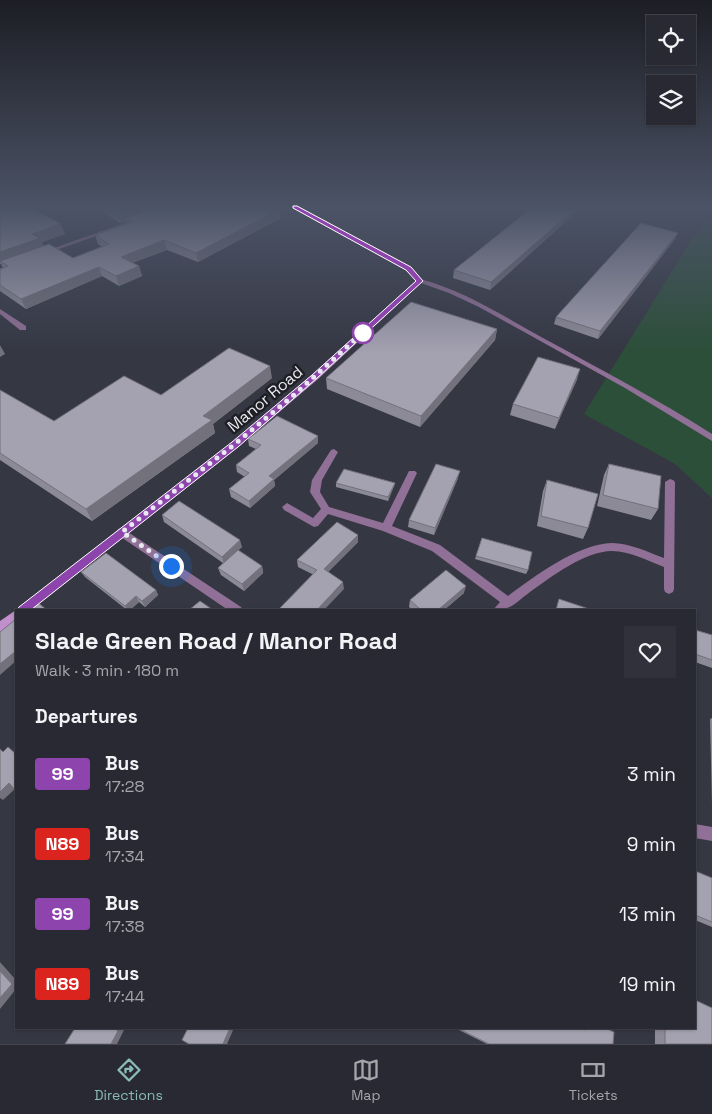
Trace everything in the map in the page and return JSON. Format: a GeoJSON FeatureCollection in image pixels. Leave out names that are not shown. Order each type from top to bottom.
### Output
{"type":"FeatureCollection","features":[{"type":"Feature","properties":{"kind":"street"},"geometry":{"type":"LineString","coordinates":[[386,256],[409,268],[420,281],[444,287],[591,366],[666,408],[712,438]]}},
{"type":"Feature","properties":{"kind":"street","name":"Manor Road"},"geometry":{"type":"LineString","coordinates":[[24,609],[283,405],[420,281]]}},
{"type":"Feature","properties":{"kind":"street"},"geometry":{"type":"LineString","coordinates":[[0,311],[23,328]]}},
{"type":"Feature","properties":{"kind":"street"},"geometry":{"type":"LineString","coordinates":[[334,452],[317,480],[315,492],[326,510],[386,528],[436,548],[508,602]]}},
{"type":"Feature","properties":{"kind":"street"},"geometry":{"type":"LineString","coordinates":[[386,528],[412,473]]}},
{"type":"Feature","properties":{"kind":"street"},"geometry":{"type":"LineString","coordinates":[[669,589],[670,482]]}},
{"type":"Feature","properties":{"kind":"street"},"geometry":{"type":"LineString","coordinates":[[287,507],[314,523],[326,510]]}},
{"type":"Feature","properties":{"kind":"street"},"geometry":{"type":"LineString","coordinates":[[122,532],[236,609]]}},
{"type":"Feature","properties":{"kind":"street"},"geometry":{"type":"LineString","coordinates":[[500,609],[564,565],[587,553],[611,547],[670,565]]}},
{"type":"Feature","properties":{"kind":"street"},"geometry":{"type":"LineString","coordinates":[[0,628],[15,616]]}},
{"type":"Feature","properties":{"kind":"street"},"geometry":{"type":"LineString","coordinates":[[696,830],[712,834]]}},
{"type":"Feature","properties":{"kind":"green space"},"geometry":{"type":"Polygon","coordinates":[[[682,256],[712,256],[712,498],[675,464],[584,414],[682,256]]]}},
{"type":"Feature","properties":{"kind":"building"},"geometry":{"type":"Polygon","coordinates":[[[15,256],[69,256],[73,258],[79,256],[124,256],[121,257],[139,266],[116,276],[99,267],[21,299],[0,285],[0,269],[8,266],[0,261],[15,256]]]}},
{"type":"Feature","properties":{"kind":"building"},"geometry":{"type":"Polygon","coordinates":[[[472,256],[521,256],[491,282],[454,270],[472,256]]]}},
{"type":"Feature","properties":{"kind":"building"},"geometry":{"type":"Polygon","coordinates":[[[611,256],[660,256],[600,331],[556,317],[611,256]]]}},
{"type":"Feature","properties":{"kind":"building"},"geometry":{"type":"Polygon","coordinates":[[[411,302],[497,329],[421,416],[326,378],[411,302]]]}},
{"type":"Feature","properties":{"kind":"building"},"geometry":{"type":"Polygon","coordinates":[[[229,348],[270,366],[203,416],[212,420],[86,509],[0,453],[0,390],[54,421],[124,376],[161,395],[229,348]]]}},
{"type":"Feature","properties":{"kind":"building"},"geometry":{"type":"Polygon","coordinates":[[[538,357],[580,369],[559,418],[513,404],[538,357]]]}},
{"type":"Feature","properties":{"kind":"building"},"geometry":{"type":"Polygon","coordinates":[[[277,416],[318,436],[269,476],[274,479],[249,501],[229,489],[249,473],[236,465],[261,445],[248,439],[277,416]]]}},
{"type":"Feature","properties":{"kind":"building"},"geometry":{"type":"Polygon","coordinates":[[[436,464],[460,471],[435,528],[409,520],[436,464]]]}},
{"type":"Feature","properties":{"kind":"building"},"geometry":{"type":"Polygon","coordinates":[[[609,464],[661,476],[658,509],[603,495],[609,464]]]}},
{"type":"Feature","properties":{"kind":"building"},"geometry":{"type":"Polygon","coordinates":[[[344,469],[395,483],[388,497],[336,483],[344,469]]]}},
{"type":"Feature","properties":{"kind":"building"},"geometry":{"type":"Polygon","coordinates":[[[547,480],[598,494],[588,528],[541,516],[547,480]]]}},
{"type":"Feature","properties":{"kind":"building"},"geometry":{"type":"Polygon","coordinates":[[[179,501],[240,540],[222,557],[162,515],[179,501]]]}},
{"type":"Feature","properties":{"kind":"building"},"geometry":{"type":"Polygon","coordinates":[[[337,522],[358,535],[324,569],[343,582],[318,609],[279,609],[317,570],[297,560],[337,522]]]}},
{"type":"Feature","properties":{"kind":"building"},"geometry":{"type":"Polygon","coordinates":[[[482,538],[532,552],[528,570],[476,556],[482,538]]]}},
{"type":"Feature","properties":{"kind":"building"},"geometry":{"type":"Polygon","coordinates":[[[238,550],[262,566],[242,584],[218,568],[238,550]]]}},
{"type":"Feature","properties":{"kind":"building"},"geometry":{"type":"Polygon","coordinates":[[[106,553],[156,590],[142,601],[136,596],[125,606],[81,572],[106,553]]]}},
{"type":"Feature","properties":{"kind":"building"},"geometry":{"type":"Polygon","coordinates":[[[446,570],[466,586],[439,609],[420,609],[410,600],[446,570]]]}},
{"type":"Feature","properties":{"kind":"building"},"geometry":{"type":"Polygon","coordinates":[[[559,599],[589,609],[556,609],[559,599]]]}},
{"type":"Feature","properties":{"kind":"building"},"geometry":{"type":"Polygon","coordinates":[[[200,601],[212,609],[190,609],[200,601]]]}},
{"type":"Feature","properties":{"kind":"building"},"geometry":{"type":"Polygon","coordinates":[[[37,602],[46,609],[29,609],[37,602]]]}},
{"type":"Feature","properties":{"kind":"building"},"geometry":{"type":"Polygon","coordinates":[[[15,620],[15,652],[0,664],[0,632],[15,620]]]}},
{"type":"Feature","properties":{"kind":"building"},"geometry":{"type":"Polygon","coordinates":[[[696,630],[712,635],[712,660],[696,654],[696,630]]]}},
{"type":"Feature","properties":{"kind":"building"},"geometry":{"type":"Polygon","coordinates":[[[8,747],[15,753],[15,790],[9,783],[0,792],[0,749],[3,752],[8,747]]]}},
{"type":"Feature","properties":{"kind":"building"},"geometry":{"type":"Polygon","coordinates":[[[696,871],[712,878],[712,922],[696,915],[696,871]]]}},
{"type":"Feature","properties":{"kind":"building"},"geometry":{"type":"Polygon","coordinates":[[[0,971],[12,984],[0,998],[0,971]]]}},
{"type":"Feature","properties":{"kind":"building"},"geometry":{"type":"Polygon","coordinates":[[[696,1000],[712,1008],[712,1044],[665,1044],[665,1029],[696,1029],[696,1000]]]}},
{"type":"Feature","properties":{"kind":"building"},"geometry":{"type":"Polygon","coordinates":[[[74,1029],[115,1029],[118,1031],[111,1044],[65,1044],[74,1029]]]}},
{"type":"Feature","properties":{"kind":"building"},"geometry":{"type":"Polygon","coordinates":[[[188,1029],[230,1029],[223,1044],[189,1044],[182,1040],[188,1029]]]}},
{"type":"Feature","properties":{"kind":"building"},"geometry":{"type":"Polygon","coordinates":[[[459,1029],[607,1029],[614,1032],[613,1044],[489,1044],[459,1029]]]}},
{"type":"Feature","properties":{"kind":"bus line","name":"99"},"geometry":{"type":"LineString","coordinates":[[24,609],[283,405],[420,281],[409,268],[386,256]]}},
{"type":"Feature","properties":{"kind":"route"},"geometry":{"type":"LineString","coordinates":[[171,566],[122,532],[235,444],[294,395],[367,329],[363,333]]}}]}
